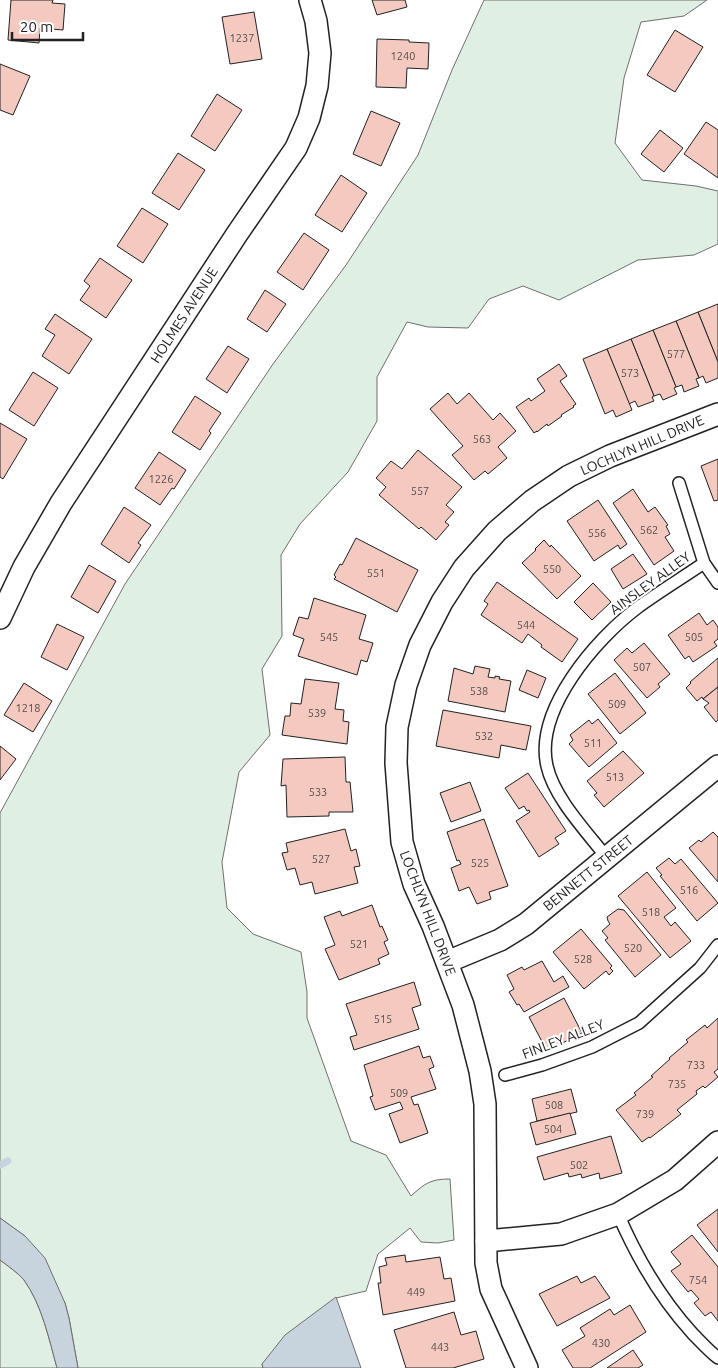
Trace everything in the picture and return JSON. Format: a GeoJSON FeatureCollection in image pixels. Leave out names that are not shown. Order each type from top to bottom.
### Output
{"type":"FeatureCollection","features":[{"type":"Feature","properties":{"kind":"street","name":"HOLMES AVENUE"},"geometry":{"type":"LineString","coordinates":[[0,618],[24,567],[61,503],[237,234],[296,148],[309,118],[318,86],[320,53],[316,20],[310,0]]}},
{"type":"Feature","properties":{"kind":"street","name":"LOCHLYN HILL DRIVE"},"geometry":{"type":"LineString","coordinates":[[527,1368],[491,1289],[486,1263],[485,1104],[480,1071],[463,1005],[414,884],[402,842],[396,763],[397,726],[406,685],[420,645],[442,602],[464,568],[497,531],[532,501],[569,476],[610,456],[718,414]]}},
{"type":"Feature","properties":{"kind":"street","name":"BENNETT STREET"},"geometry":{"type":"LineString","coordinates":[[447,962],[500,940],[526,924],[718,766]]}},
{"type":"Feature","properties":{"kind":"street"},"geometry":{"type":"LineString","coordinates":[[486,1241],[562,1234],[618,1214],[675,1180],[718,1142]]}},
{"type":"Feature","properties":{"kind":"lane"},"geometry":{"type":"LineString","coordinates":[[679,483],[704,563],[718,583]]}},
{"type":"Feature","properties":{"kind":"lane","name":"AINSLEY ALLEY"},"geometry":{"type":"LineString","coordinates":[[606,858],[552,784],[546,765],[546,743],[550,723],[558,701],[576,672],[597,645],[637,608],[704,563]]}},
{"type":"Feature","properties":{"kind":"lane","name":"FINLEY ALLEY"},"geometry":{"type":"LineString","coordinates":[[505,1075],[542,1065],[592,1047],[639,1023],[700,968],[718,945]]}},
{"type":"Feature","properties":{"kind":"lane"},"geometry":{"type":"LineString","coordinates":[[618,1214],[633,1248],[653,1283],[683,1323],[718,1358]]}},
{"type":"Feature","properties":{"kind":"green space"},"geometry":{"type":"Polygon","coordinates":[[[484,0],[707,0],[684,16],[641,22],[624,78],[615,143],[642,180],[696,186],[718,191],[718,244],[694,255],[638,260],[559,300],[523,286],[489,299],[468,328],[428,327],[407,322],[377,377],[377,421],[348,472],[300,524],[281,555],[282,636],[262,669],[270,735],[239,772],[222,862],[227,908],[253,934],[301,952],[307,992],[307,1018],[351,1141],[386,1155],[411,1196],[429,1183],[450,1179],[454,1240],[438,1243],[421,1242],[410,1228],[378,1254],[366,1291],[336,1298],[262,1364],[263,1368],[78,1368],[65,1303],[25,1236],[0,1218],[0,813],[125,584],[273,364],[346,265],[418,155],[452,70],[484,0]]]}},
{"type":"Feature","properties":{"kind":"green space"},"geometry":{"type":"Polygon","coordinates":[[[0,1260],[22,1277],[36,1300],[57,1368],[0,1368],[0,1260]]]}},
{"type":"Feature","properties":{"kind":"shaded area"},"geometry":{"type":"Polygon","coordinates":[[[0,1218],[25,1236],[45,1258],[65,1303],[78,1368],[57,1368],[36,1300],[22,1277],[0,1260],[0,1218]]]}},
{"type":"Feature","properties":{"kind":"shaded area"},"geometry":{"type":"Polygon","coordinates":[[[336,1297],[361,1368],[263,1368],[262,1364],[285,1335],[336,1297]]]}},
{"type":"Feature","properties":{"kind":"building"},"geometry":{"type":"Polygon","coordinates":[[[11,0],[53,0],[52,3],[65,4],[63,30],[40,28],[39,43],[8,40],[11,0]]]}},
{"type":"Feature","properties":{"kind":"building"},"geometry":{"type":"Polygon","coordinates":[[[372,0],[405,0],[407,7],[377,15],[372,0]]]}},
{"type":"Feature","properties":{"kind":"building"},"geometry":{"type":"Polygon","coordinates":[[[254,12],[262,59],[230,64],[222,17],[254,12]]]}},
{"type":"Feature","properties":{"kind":"building"},"geometry":{"type":"Polygon","coordinates":[[[675,30],[703,47],[675,92],[647,75],[675,30]]]}},
{"type":"Feature","properties":{"kind":"building"},"geometry":{"type":"Polygon","coordinates":[[[377,39],[429,43],[428,69],[407,68],[406,88],[376,87],[377,39]]]}},
{"type":"Feature","properties":{"kind":"building"},"geometry":{"type":"Polygon","coordinates":[[[0,64],[30,76],[13,115],[0,110],[0,64]]]}},
{"type":"Feature","properties":{"kind":"building"},"geometry":{"type":"Polygon","coordinates":[[[217,94],[242,110],[215,151],[191,136],[217,94]]]}},
{"type":"Feature","properties":{"kind":"building"},"geometry":{"type":"Polygon","coordinates":[[[371,111],[400,123],[381,166],[353,154],[371,111]]]}},
{"type":"Feature","properties":{"kind":"building"},"geometry":{"type":"Polygon","coordinates":[[[706,122],[718,130],[718,178],[684,154],[706,122]]]}},
{"type":"Feature","properties":{"kind":"building"},"geometry":{"type":"Polygon","coordinates":[[[660,130],[683,148],[664,172],[641,154],[660,130]]]}},
{"type":"Feature","properties":{"kind":"building"},"geometry":{"type":"Polygon","coordinates":[[[178,153],[205,170],[179,210],[152,193],[178,153]]]}},
{"type":"Feature","properties":{"kind":"building"},"geometry":{"type":"Polygon","coordinates":[[[341,175],[367,193],[342,232],[315,215],[341,175]]]}},
{"type":"Feature","properties":{"kind":"building"},"geometry":{"type":"Polygon","coordinates":[[[142,208],[168,224],[143,263],[117,246],[142,208]]]}},
{"type":"Feature","properties":{"kind":"building"},"geometry":{"type":"Polygon","coordinates":[[[304,233],[329,250],[303,290],[277,272],[304,233]]]}},
{"type":"Feature","properties":{"kind":"building"},"geometry":{"type":"Polygon","coordinates":[[[100,258],[132,280],[106,318],[80,300],[90,286],[84,281],[100,258]]]}},
{"type":"Feature","properties":{"kind":"building"},"geometry":{"type":"Polygon","coordinates":[[[265,290],[286,304],[267,332],[247,319],[265,290]]]}},
{"type":"Feature","properties":{"kind":"building"},"geometry":{"type":"Polygon","coordinates":[[[718,304],[718,362],[698,312],[718,304]]]}},
{"type":"Feature","properties":{"kind":"building"},"geometry":{"type":"Polygon","coordinates":[[[698,312],[718,362],[718,378],[706,383],[703,376],[699,378],[676,321],[698,312]]]}},
{"type":"Feature","properties":{"kind":"building"},"geometry":{"type":"Polygon","coordinates":[[[55,314],[92,339],[69,374],[42,356],[55,335],[45,329],[55,314]]]}},
{"type":"Feature","properties":{"kind":"building"},"geometry":{"type":"Polygon","coordinates":[[[676,321],[699,378],[696,379],[699,386],[684,392],[682,385],[676,387],[653,330],[676,321]]]}},
{"type":"Feature","properties":{"kind":"building"},"geometry":{"type":"Polygon","coordinates":[[[653,330],[676,387],[674,388],[677,394],[663,400],[660,394],[654,396],[631,339],[653,330]]]}},
{"type":"Feature","properties":{"kind":"building"},"geometry":{"type":"Polygon","coordinates":[[[631,339],[654,396],[652,397],[654,401],[638,407],[635,401],[629,404],[607,349],[631,339]]]}},
{"type":"Feature","properties":{"kind":"building"},"geometry":{"type":"Polygon","coordinates":[[[228,346],[249,359],[227,393],[206,379],[228,346]]]}},
{"type":"Feature","properties":{"kind":"building"},"geometry":{"type":"Polygon","coordinates":[[[607,349],[632,410],[616,417],[613,410],[605,414],[583,359],[607,349]]]}},
{"type":"Feature","properties":{"kind":"building"},"geometry":{"type":"Polygon","coordinates":[[[559,364],[567,376],[560,381],[576,404],[548,426],[547,424],[534,433],[516,407],[529,398],[531,401],[545,391],[537,379],[559,364]]]}},
{"type":"Feature","properties":{"kind":"building"},"geometry":{"type":"Polygon","coordinates":[[[33,372],[58,388],[34,426],[9,410],[33,372]]]}},
{"type":"Feature","properties":{"kind":"building"},"geometry":{"type":"Polygon","coordinates":[[[448,393],[457,404],[469,393],[493,420],[500,413],[516,431],[498,447],[507,458],[488,474],[485,471],[474,480],[452,455],[463,446],[430,409],[448,393]]]}},
{"type":"Feature","properties":{"kind":"building"},"geometry":{"type":"Polygon","coordinates":[[[195,396],[221,413],[209,431],[211,433],[200,450],[172,432],[195,396]]]}},
{"type":"Feature","properties":{"kind":"building"},"geometry":{"type":"Polygon","coordinates":[[[0,423],[27,439],[3,479],[0,477],[0,423]]]}},
{"type":"Feature","properties":{"kind":"building"},"geometry":{"type":"Polygon","coordinates":[[[418,450],[462,487],[446,505],[454,512],[445,522],[449,525],[436,540],[421,527],[419,529],[379,495],[386,487],[376,478],[391,461],[402,469],[418,450]]]}},
{"type":"Feature","properties":{"kind":"building"},"geometry":{"type":"Polygon","coordinates":[[[159,452],[186,470],[174,489],[172,488],[160,505],[135,488],[159,452]]]}},
{"type":"Feature","properties":{"kind":"building"},"geometry":{"type":"Polygon","coordinates":[[[718,459],[718,500],[714,501],[701,466],[718,459]]]}},
{"type":"Feature","properties":{"kind":"building"},"geometry":{"type":"Polygon","coordinates":[[[633,489],[648,512],[655,507],[668,525],[666,526],[670,534],[665,537],[674,551],[654,565],[613,503],[633,489]]]}},
{"type":"Feature","properties":{"kind":"building"},"geometry":{"type":"Polygon","coordinates":[[[598,500],[627,544],[620,549],[618,545],[594,561],[567,521],[598,500]]]}},
{"type":"Feature","properties":{"kind":"building"},"geometry":{"type":"Polygon","coordinates":[[[124,507],[151,525],[138,543],[141,545],[129,563],[101,544],[124,507]]]}},
{"type":"Feature","properties":{"kind":"building"},"geometry":{"type":"Polygon","coordinates":[[[356,538],[418,570],[397,612],[334,579],[336,577],[334,575],[340,564],[342,565],[356,538]]]}},
{"type":"Feature","properties":{"kind":"building"},"geometry":{"type":"Polygon","coordinates":[[[544,540],[581,576],[557,599],[522,563],[544,540]]]}},
{"type":"Feature","properties":{"kind":"building"},"geometry":{"type":"Polygon","coordinates":[[[633,554],[647,574],[623,589],[611,569],[633,554]]]}},
{"type":"Feature","properties":{"kind":"building"},"geometry":{"type":"Polygon","coordinates":[[[89,565],[116,581],[98,613],[71,597],[89,565]]]}},
{"type":"Feature","properties":{"kind":"building"},"geometry":{"type":"Polygon","coordinates":[[[497,582],[578,639],[562,662],[541,647],[542,645],[528,634],[522,643],[481,615],[488,604],[484,601],[497,582]]]}},
{"type":"Feature","properties":{"kind":"building"},"geometry":{"type":"Polygon","coordinates":[[[593,583],[611,602],[592,620],[574,602],[593,583]]]}},
{"type":"Feature","properties":{"kind":"building"},"geometry":{"type":"Polygon","coordinates":[[[314,598],[366,615],[359,639],[373,643],[367,662],[361,660],[357,675],[298,656],[304,639],[293,635],[299,617],[308,619],[314,598]]]}},
{"type":"Feature","properties":{"kind":"building"},"geometry":{"type":"Polygon","coordinates":[[[699,613],[707,625],[713,620],[718,627],[718,639],[714,642],[717,646],[693,662],[689,656],[685,659],[668,635],[699,613]]]}},
{"type":"Feature","properties":{"kind":"building"},"geometry":{"type":"Polygon","coordinates":[[[57,624],[84,637],[67,670],[41,657],[57,624]]]}},
{"type":"Feature","properties":{"kind":"building"},"geometry":{"type":"Polygon","coordinates":[[[644,643],[670,674],[658,684],[660,687],[647,698],[614,660],[627,648],[632,653],[644,643]]]}},
{"type":"Feature","properties":{"kind":"building"},"geometry":{"type":"Polygon","coordinates":[[[718,658],[718,687],[703,699],[702,697],[697,701],[686,688],[690,682],[718,658]]]}},
{"type":"Feature","properties":{"kind":"building"},"geometry":{"type":"Polygon","coordinates":[[[475,666],[490,669],[488,677],[495,678],[495,676],[500,677],[499,679],[511,681],[505,712],[448,701],[454,668],[473,674],[475,666]]]}},
{"type":"Feature","properties":{"kind":"building"},"geometry":{"type":"Polygon","coordinates":[[[527,670],[546,678],[538,698],[519,690],[527,670]]]}},
{"type":"Feature","properties":{"kind":"building"},"geometry":{"type":"Polygon","coordinates":[[[615,673],[646,713],[620,734],[588,694],[615,673]]]}},
{"type":"Feature","properties":{"kind":"building"},"geometry":{"type":"Polygon","coordinates":[[[305,679],[339,683],[335,709],[344,710],[343,721],[349,722],[347,744],[282,735],[285,716],[290,716],[291,703],[301,704],[305,679]]]}},
{"type":"Feature","properties":{"kind":"building"},"geometry":{"type":"Polygon","coordinates":[[[24,683],[52,701],[33,732],[4,715],[24,683]]]}},
{"type":"Feature","properties":{"kind":"building"},"geometry":{"type":"Polygon","coordinates":[[[718,687],[718,720],[716,722],[704,707],[709,703],[703,699],[718,687]]]}},
{"type":"Feature","properties":{"kind":"building"},"geometry":{"type":"Polygon","coordinates":[[[443,710],[531,726],[526,750],[501,745],[499,758],[436,746],[443,710]]]}},
{"type":"Feature","properties":{"kind":"building"},"geometry":{"type":"Polygon","coordinates":[[[598,719],[617,743],[589,767],[569,744],[573,740],[570,735],[589,720],[592,724],[598,719]]]}},
{"type":"Feature","properties":{"kind":"building"},"geometry":{"type":"Polygon","coordinates":[[[0,746],[16,759],[0,780],[0,746]]]}},
{"type":"Feature","properties":{"kind":"building"},"geometry":{"type":"Polygon","coordinates":[[[623,751],[644,773],[604,807],[594,795],[597,793],[587,781],[623,751]]]}},
{"type":"Feature","properties":{"kind":"building"},"geometry":{"type":"Polygon","coordinates":[[[345,757],[346,782],[350,782],[353,812],[329,812],[329,816],[287,817],[286,785],[281,786],[283,759],[345,757]]]}},
{"type":"Feature","properties":{"kind":"building"},"geometry":{"type":"Polygon","coordinates":[[[528,773],[566,831],[555,838],[559,844],[539,857],[516,821],[530,812],[524,806],[519,809],[505,788],[528,773]]]}},
{"type":"Feature","properties":{"kind":"building"},"geometry":{"type":"Polygon","coordinates":[[[470,782],[481,811],[451,822],[440,793],[470,782]]]}},
{"type":"Feature","properties":{"kind":"building"},"geometry":{"type":"Polygon","coordinates":[[[484,819],[508,886],[489,892],[491,899],[477,904],[469,887],[459,891],[451,868],[461,864],[459,860],[457,861],[447,832],[484,819]]]}},
{"type":"Feature","properties":{"kind":"building"},"geometry":{"type":"Polygon","coordinates":[[[345,829],[351,851],[356,849],[360,866],[354,867],[358,883],[315,894],[312,882],[300,885],[295,868],[287,870],[282,853],[288,852],[286,843],[345,829]]]}},
{"type":"Feature","properties":{"kind":"building"},"geometry":{"type":"Polygon","coordinates":[[[713,832],[718,837],[718,882],[689,848],[699,840],[701,842],[713,832]]]}},
{"type":"Feature","properties":{"kind":"building"},"geometry":{"type":"Polygon","coordinates":[[[669,858],[675,864],[681,859],[718,903],[697,921],[660,876],[662,875],[656,868],[669,858]]]}},
{"type":"Feature","properties":{"kind":"building"},"geometry":{"type":"Polygon","coordinates":[[[647,872],[676,908],[664,917],[671,926],[675,922],[691,941],[670,958],[618,896],[647,872]]]}},
{"type":"Feature","properties":{"kind":"building"},"geometry":{"type":"Polygon","coordinates":[[[372,905],[380,927],[382,926],[388,940],[384,942],[389,954],[378,959],[380,964],[339,980],[325,949],[335,945],[324,917],[340,911],[342,916],[372,905]]]}},
{"type":"Feature","properties":{"kind":"building"},"geometry":{"type":"Polygon","coordinates":[[[618,909],[624,910],[661,955],[635,977],[605,940],[608,938],[602,931],[610,924],[607,917],[618,909]]]}},
{"type":"Feature","properties":{"kind":"building"},"geometry":{"type":"Polygon","coordinates":[[[581,929],[612,966],[610,968],[613,971],[609,975],[606,971],[584,989],[553,952],[581,929]]]}},
{"type":"Feature","properties":{"kind":"building"},"geometry":{"type":"Polygon","coordinates":[[[542,961],[554,982],[563,976],[569,987],[524,1012],[509,992],[514,989],[507,975],[522,967],[524,970],[542,961]]]}},
{"type":"Feature","properties":{"kind":"building"},"geometry":{"type":"Polygon","coordinates":[[[414,982],[421,1005],[412,1008],[419,1029],[354,1050],[350,1037],[357,1035],[346,1004],[414,982]]]}},
{"type":"Feature","properties":{"kind":"building"},"geometry":{"type":"Polygon","coordinates":[[[564,998],[582,1033],[547,1051],[529,1017],[564,998]]]}},
{"type":"Feature","properties":{"kind":"building"},"geometry":{"type":"Polygon","coordinates":[[[718,1018],[718,1069],[714,1072],[718,1077],[705,1088],[703,1086],[696,1091],[697,1094],[677,1110],[681,1114],[642,1142],[616,1110],[636,1095],[634,1093],[688,1042],[686,1040],[705,1025],[707,1028],[718,1018]]]}},
{"type":"Feature","properties":{"kind":"building"},"geometry":{"type":"Polygon","coordinates":[[[419,1046],[423,1058],[430,1056],[434,1067],[429,1069],[436,1089],[411,1097],[414,1105],[418,1104],[428,1133],[400,1143],[389,1114],[403,1109],[400,1102],[375,1110],[370,1097],[373,1096],[364,1065],[419,1046]]]}},
{"type":"Feature","properties":{"kind":"building"},"geometry":{"type":"Polygon","coordinates":[[[571,1089],[577,1112],[537,1121],[532,1099],[571,1089]]]}},
{"type":"Feature","properties":{"kind":"building"},"geometry":{"type":"Polygon","coordinates":[[[570,1113],[576,1134],[536,1145],[530,1123],[570,1113]]]}},
{"type":"Feature","properties":{"kind":"building"},"geometry":{"type":"Polygon","coordinates":[[[611,1136],[622,1173],[600,1179],[599,1173],[582,1178],[581,1174],[569,1177],[568,1173],[544,1180],[537,1157],[611,1136]]]}},
{"type":"Feature","properties":{"kind":"building"},"geometry":{"type":"Polygon","coordinates":[[[718,1209],[718,1252],[697,1225],[718,1209]]]}},
{"type":"Feature","properties":{"kind":"building"},"geometry":{"type":"Polygon","coordinates":[[[692,1235],[718,1267],[718,1321],[711,1312],[705,1316],[694,1303],[699,1299],[691,1290],[688,1292],[671,1271],[681,1264],[671,1252],[692,1235]]]}},
{"type":"Feature","properties":{"kind":"building"},"geometry":{"type":"Polygon","coordinates":[[[405,1255],[406,1262],[440,1257],[444,1279],[451,1278],[455,1301],[383,1315],[378,1283],[381,1283],[379,1267],[387,1265],[385,1258],[405,1255]]]}},
{"type":"Feature","properties":{"kind":"building"},"geometry":{"type":"Polygon","coordinates":[[[577,1276],[581,1283],[595,1276],[610,1298],[557,1326],[539,1294],[577,1276]]]}},
{"type":"Feature","properties":{"kind":"building"},"geometry":{"type":"Polygon","coordinates":[[[630,1305],[646,1332],[590,1368],[573,1368],[562,1350],[585,1336],[580,1328],[610,1309],[614,1315],[630,1305]]]}},
{"type":"Feature","properties":{"kind":"building"},"geometry":{"type":"Polygon","coordinates":[[[454,1312],[461,1335],[476,1331],[484,1359],[453,1368],[406,1368],[394,1330],[454,1312]]]}},
{"type":"Feature","properties":{"kind":"building"},"geometry":{"type":"Polygon","coordinates":[[[633,1350],[643,1365],[638,1368],[607,1368],[633,1350]]]}},
{"type":"Feature","properties":{"kind":"waterway"},"geometry":{"type":"LineString","coordinates":[[0,1165],[8,1161]]}}]}
